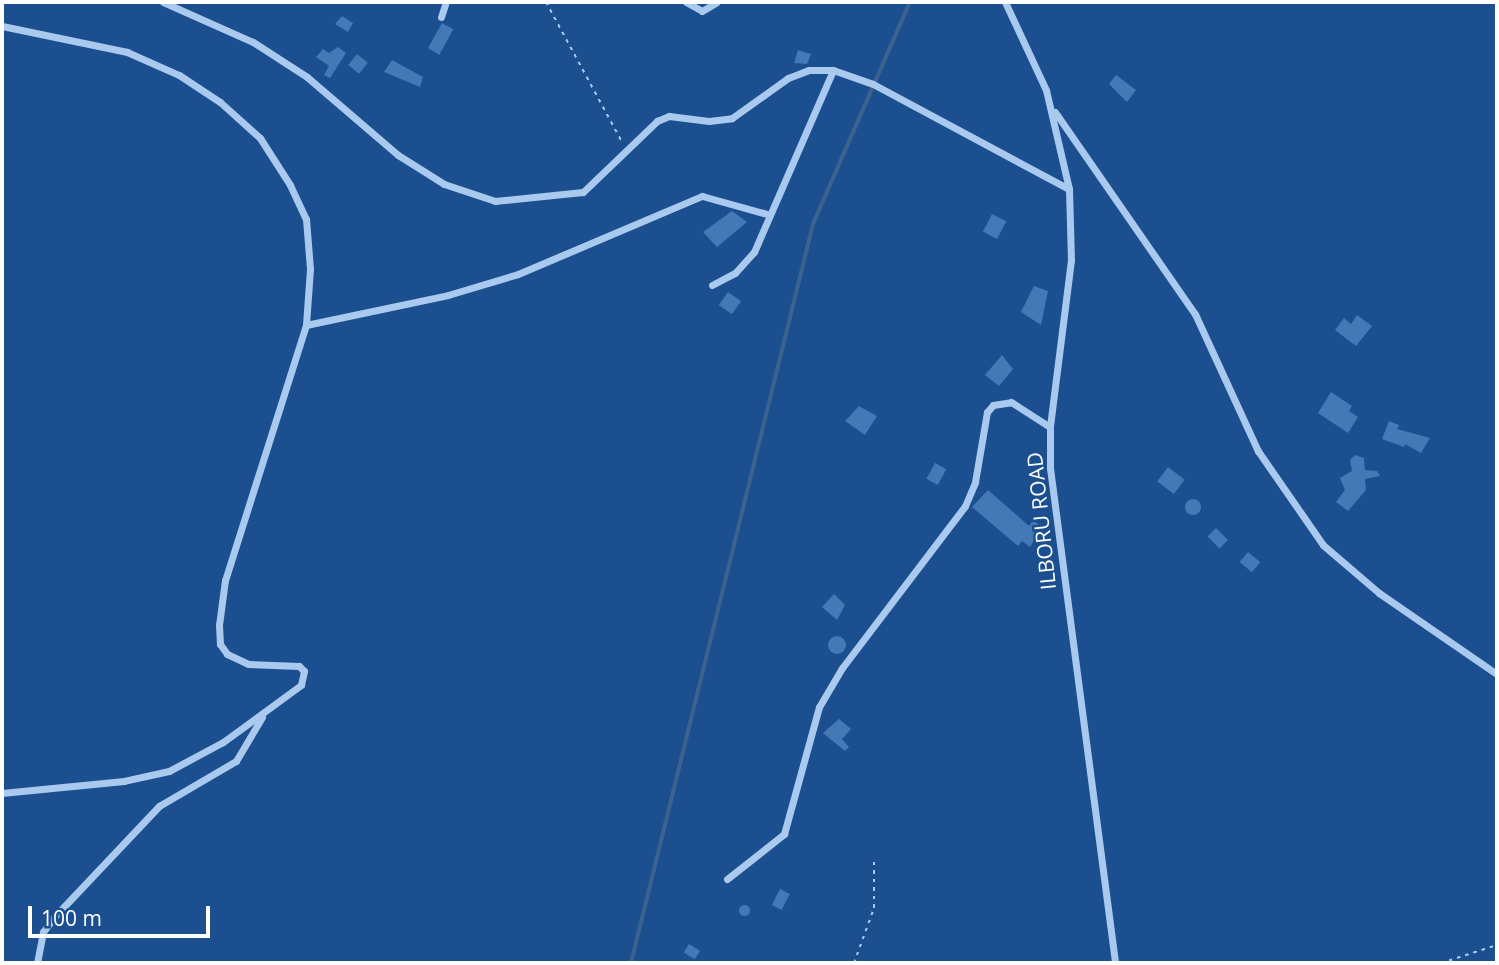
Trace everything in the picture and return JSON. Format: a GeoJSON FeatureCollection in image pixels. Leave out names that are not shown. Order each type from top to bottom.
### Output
{"type":"FeatureCollection","features":[{"type":"Feature","properties":{"kind":"street"},"geometry":{"type":"LineString","coordinates":[[163,2],[253,42],[307,77],[398,155],[444,184],[477,197],[512,201],[575,195],[592,185],[625,148],[669,116],[709,121],[732,118],[788,78],[809,70],[833,70],[873,84],[1069,189]]}},
{"type":"Feature","properties":{"kind":"street"},"geometry":{"type":"LineString","coordinates":[[441,17],[446,2]]}},
{"type":"Feature","properties":{"kind":"street"},"geometry":{"type":"LineString","coordinates":[[686,2],[702,11],[717,2]]}},
{"type":"Feature","properties":{"kind":"street","name":"ILBORU ROAD"},"geometry":{"type":"LineString","coordinates":[[1006,2],[1032,51],[1052,108],[1069,189],[1071,260],[1050,427],[1053,503],[1115,963]]}},
{"type":"Feature","properties":{"kind":"street"},"geometry":{"type":"LineString","coordinates":[[2,26],[127,52],[179,75],[246,123],[286,178],[306,219],[310,268],[306,325],[222,600],[220,644],[227,654],[248,664],[299,666],[304,671],[301,685],[264,713],[169,771],[124,781],[2,793]]}},
{"type":"Feature","properties":{"kind":"street"},"geometry":{"type":"LineString","coordinates":[[712,285],[746,264],[833,70]]}},
{"type":"Feature","properties":{"kind":"street"},"geometry":{"type":"LineString","coordinates":[[1052,108],[1195,314],[1258,451],[1323,545],[1379,593],[1497,674]]}},
{"type":"Feature","properties":{"kind":"street"},"geometry":{"type":"LineString","coordinates":[[306,325],[448,295],[518,274],[702,196],[767,214]]}},
{"type":"Feature","properties":{"kind":"street"},"geometry":{"type":"LineString","coordinates":[[727,879],[784,834],[819,707],[842,668],[965,506],[975,482],[987,412],[993,405],[1011,402],[1050,427]]}},
{"type":"Feature","properties":{"kind":"street"},"geometry":{"type":"LineString","coordinates":[[37,963],[43,932],[56,915],[159,806],[236,761],[264,713]]}},
{"type":"Feature","properties":{"kind":"path"},"geometry":{"type":"LineString","coordinates":[[546,2],[625,148]]}},
{"type":"Feature","properties":{"kind":"path"},"geometry":{"type":"LineString","coordinates":[[854,963],[874,908],[874,857]]}},
{"type":"Feature","properties":{"kind":"path"},"geometry":{"type":"LineString","coordinates":[[1441,963],[1497,945]]}},
{"type":"Feature","properties":{"kind":"building"},"geometry":{"type":"Polygon","coordinates":[[[342,16],[353,23],[348,32],[335,24],[342,16]]]}},
{"type":"Feature","properties":{"kind":"building"},"geometry":{"type":"Polygon","coordinates":[[[442,23],[453,29],[439,55],[428,48],[442,23]]]}},
{"type":"Feature","properties":{"kind":"building"},"geometry":{"type":"Polygon","coordinates":[[[338,47],[346,53],[330,78],[324,75],[329,66],[316,57],[323,49],[329,53],[338,47]]]}},
{"type":"Feature","properties":{"kind":"building"},"geometry":{"type":"Polygon","coordinates":[[[798,50],[811,54],[807,64],[794,63],[798,50]]]}},
{"type":"Feature","properties":{"kind":"building"},"geometry":{"type":"Polygon","coordinates":[[[357,54],[368,63],[359,74],[348,65],[357,54]]]}},
{"type":"Feature","properties":{"kind":"building"},"geometry":{"type":"Polygon","coordinates":[[[392,60],[423,77],[420,87],[384,72],[392,60]]]}},
{"type":"Feature","properties":{"kind":"building"},"geometry":{"type":"Polygon","coordinates":[[[1116,75],[1136,90],[1127,102],[1109,84],[1116,75]]]}},
{"type":"Feature","properties":{"kind":"building"},"geometry":{"type":"Polygon","coordinates":[[[732,211],[747,222],[717,247],[703,232],[732,211]]]}},
{"type":"Feature","properties":{"kind":"building"},"geometry":{"type":"Polygon","coordinates":[[[992,214],[1006,221],[997,239],[983,232],[992,214]]]}},
{"type":"Feature","properties":{"kind":"building"},"geometry":{"type":"Polygon","coordinates":[[[1034,286],[1048,291],[1041,325],[1021,312],[1034,286]]]}},
{"type":"Feature","properties":{"kind":"building"},"geometry":{"type":"Polygon","coordinates":[[[728,292],[741,301],[732,314],[719,305],[728,292]]]}},
{"type":"Feature","properties":{"kind":"building"},"geometry":{"type":"Polygon","coordinates":[[[1357,315],[1372,326],[1356,346],[1335,330],[1344,318],[1351,324],[1357,315]]]}},
{"type":"Feature","properties":{"kind":"building"},"geometry":{"type":"Polygon","coordinates":[[[1002,355],[1013,369],[999,386],[985,375],[1002,355]]]}},
{"type":"Feature","properties":{"kind":"building"},"geometry":{"type":"Polygon","coordinates":[[[1331,392],[1352,406],[1349,411],[1358,417],[1348,433],[1318,413],[1331,392]]]}},
{"type":"Feature","properties":{"kind":"building"},"geometry":{"type":"Polygon","coordinates":[[[859,406],[877,416],[865,435],[845,421],[859,406]]]}},
{"type":"Feature","properties":{"kind":"building"},"geometry":{"type":"Polygon","coordinates":[[[1389,421],[1399,425],[1397,429],[1430,438],[1421,453],[1405,444],[1404,447],[1382,439],[1389,421]]]}},
{"type":"Feature","properties":{"kind":"building"},"geometry":{"type":"Polygon","coordinates":[[[1355,455],[1364,458],[1365,470],[1377,471],[1380,476],[1365,479],[1366,490],[1348,511],[1336,502],[1345,490],[1340,478],[1352,471],[1350,460],[1355,455]]]}},
{"type":"Feature","properties":{"kind":"building"},"geometry":{"type":"Polygon","coordinates":[[[935,463],[946,469],[938,485],[926,479],[935,463]]]}},
{"type":"Feature","properties":{"kind":"building"},"geometry":{"type":"Polygon","coordinates":[[[1168,467],[1185,480],[1174,494],[1157,481],[1168,467]]]}},
{"type":"Feature","properties":{"kind":"building"},"geometry":{"type":"Polygon","coordinates":[[[988,490],[1029,526],[1033,520],[1042,527],[1030,547],[1022,541],[1018,546],[972,507],[988,490]]]}},
{"type":"Feature","properties":{"kind":"building"},"geometry":{"type":"Polygon","coordinates":[[[1193,499],[1201,507],[1193,515],[1185,507],[1193,499]]]}},
{"type":"Feature","properties":{"kind":"building"},"geometry":{"type":"Polygon","coordinates":[[[1216,528],[1228,540],[1220,549],[1208,536],[1216,528]]]}},
{"type":"Feature","properties":{"kind":"building"},"geometry":{"type":"Polygon","coordinates":[[[1248,552],[1260,562],[1252,572],[1240,562],[1248,552]]]}},
{"type":"Feature","properties":{"kind":"building"},"geometry":{"type":"Polygon","coordinates":[[[834,594],[845,605],[837,620],[822,607],[834,594]]]}},
{"type":"Feature","properties":{"kind":"building"},"geometry":{"type":"Polygon","coordinates":[[[833,636],[841,636],[846,645],[844,652],[833,654],[828,649],[828,641],[833,636]]]}},
{"type":"Feature","properties":{"kind":"building"},"geometry":{"type":"Polygon","coordinates":[[[839,719],[851,729],[842,739],[849,747],[845,751],[823,733],[839,719]]]}},
{"type":"Feature","properties":{"kind":"building"},"geometry":{"type":"Polygon","coordinates":[[[780,889],[790,894],[782,910],[772,905],[780,889]]]}},
{"type":"Feature","properties":{"kind":"building"},"geometry":{"type":"Polygon","coordinates":[[[744,905],[748,906],[748,914],[744,915],[740,914],[739,910],[740,906],[744,905]]]}},
{"type":"Feature","properties":{"kind":"building"},"geometry":{"type":"Polygon","coordinates":[[[689,944],[700,951],[695,959],[684,952],[689,944]]]}},
{"type":"Feature","properties":{"kind":"waterway"},"geometry":{"type":"LineString","coordinates":[[631,963],[813,224],[910,2]]}}]}
